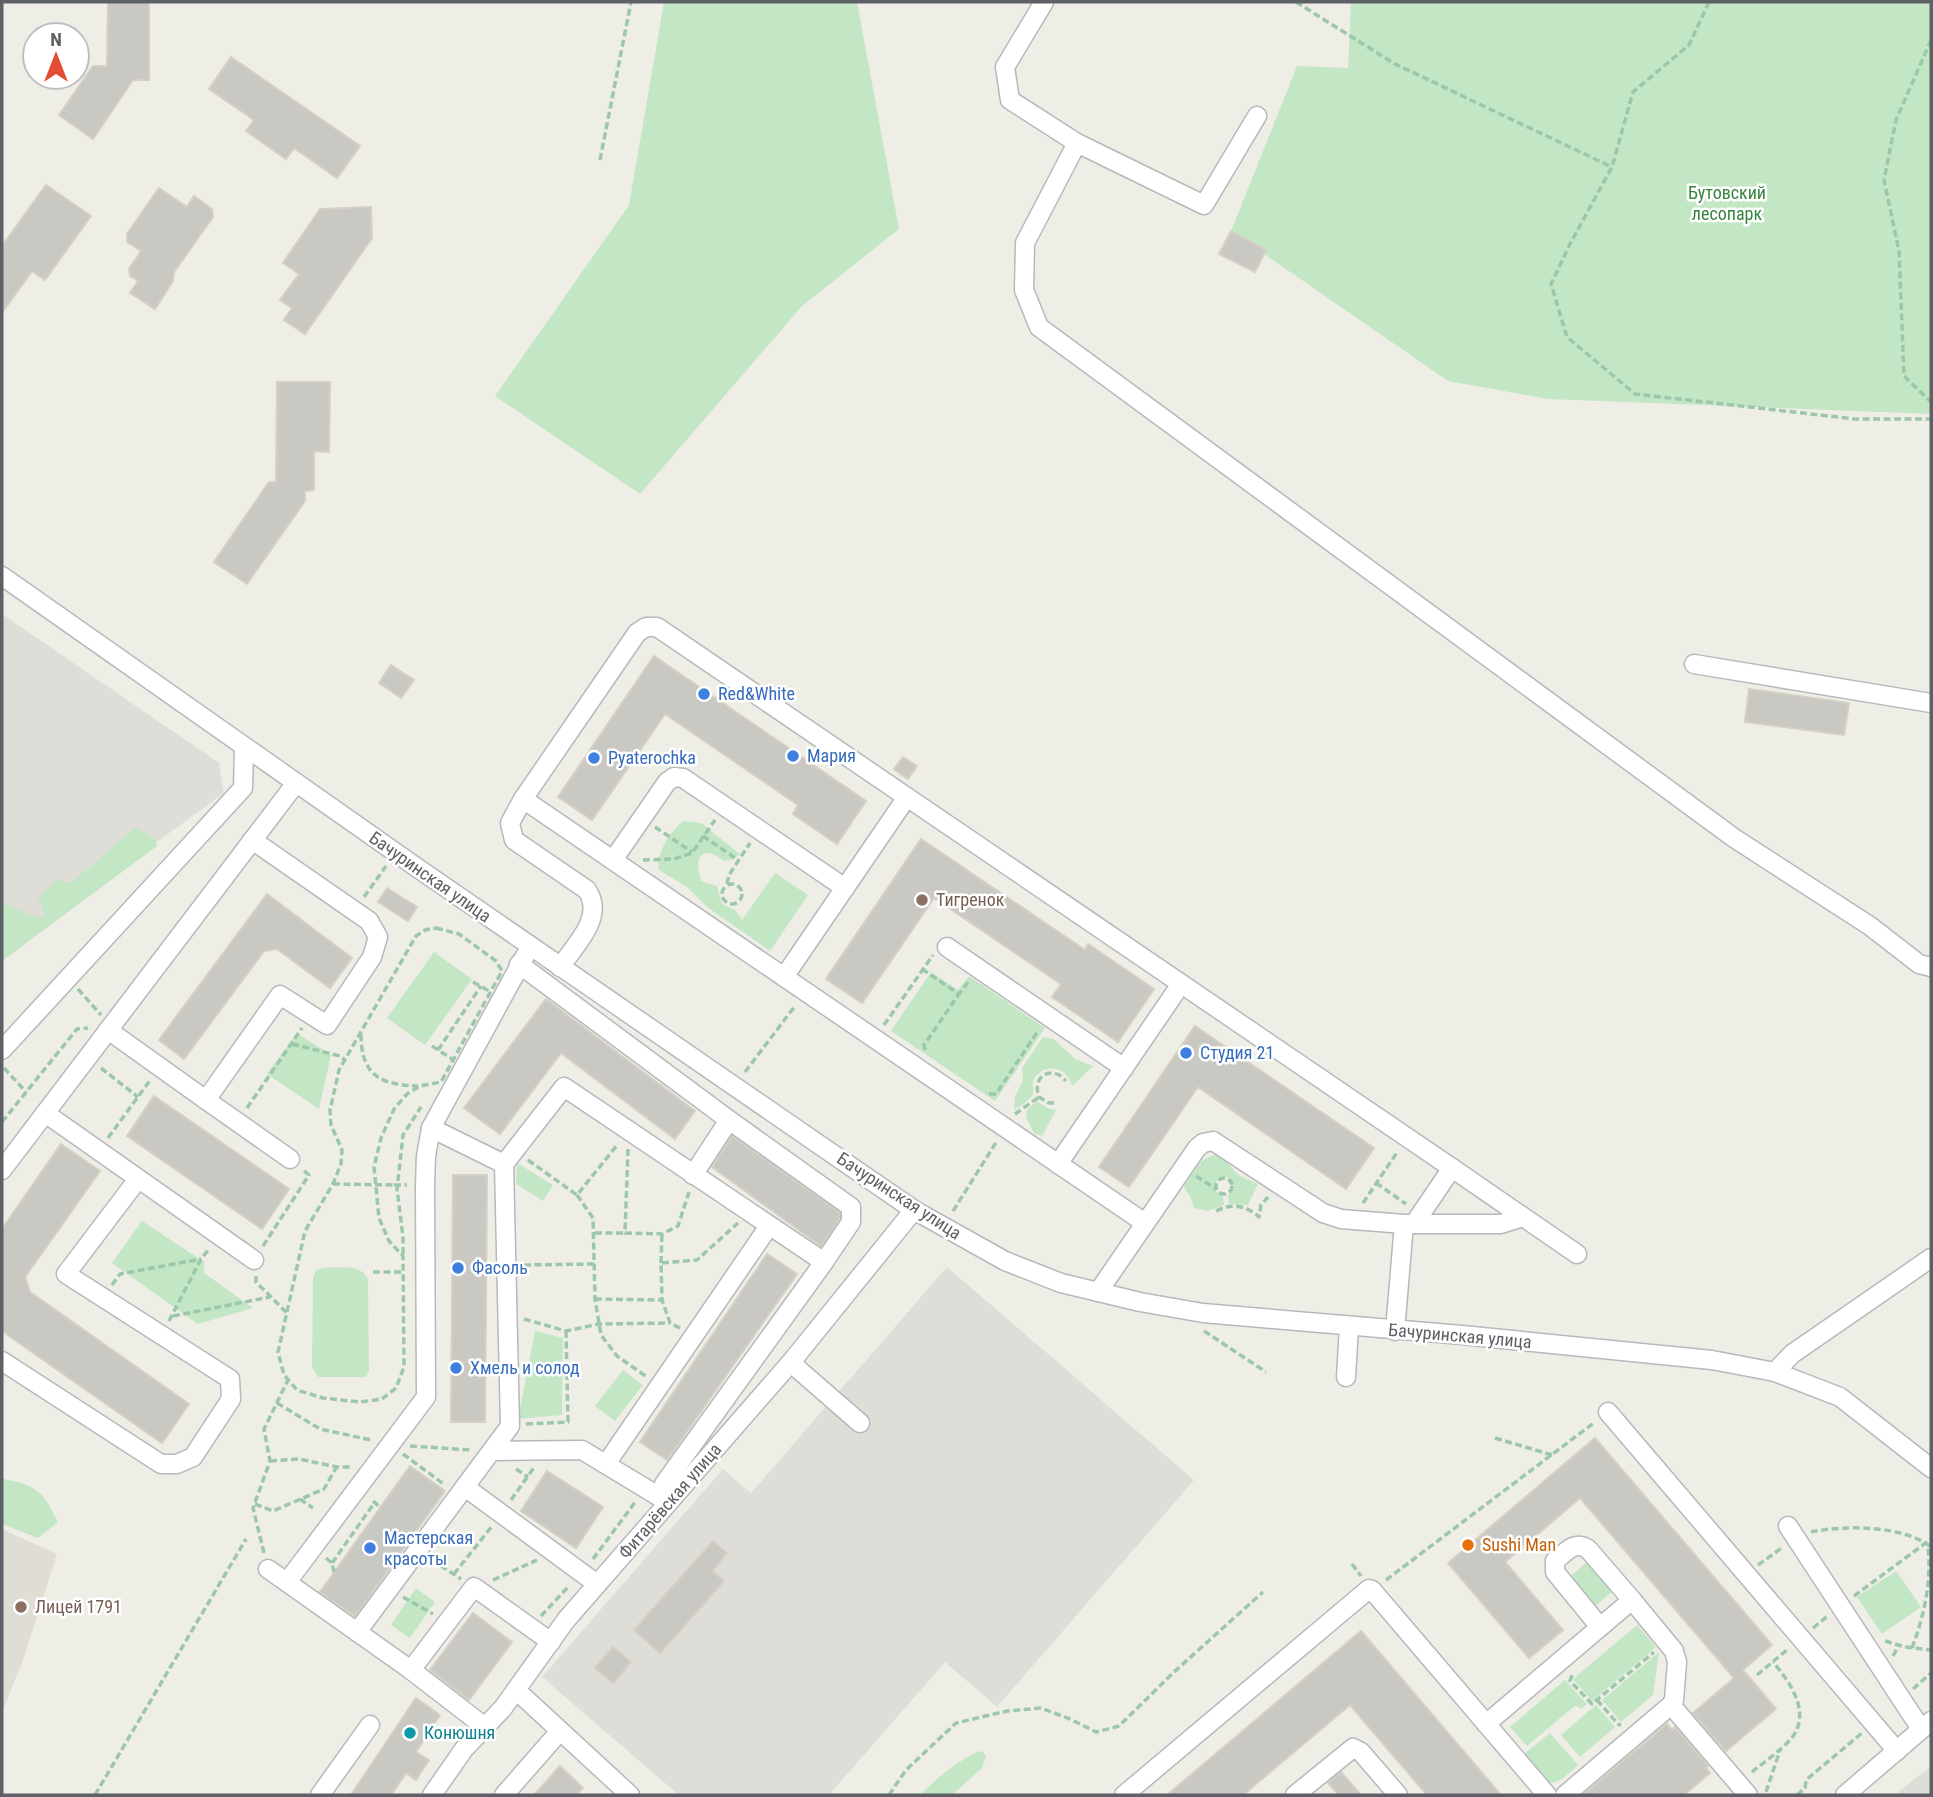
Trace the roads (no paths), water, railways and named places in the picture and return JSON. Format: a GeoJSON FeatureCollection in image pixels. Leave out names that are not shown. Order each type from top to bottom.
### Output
{"type":"FeatureCollection","features":[{"type":"Feature","properties":{"kind":"street"},"geometry":{"type":"LineString","coordinates":[[1044,2],[1005,67],[1010,100],[1077,143],[1204,205],[1257,116]]}},
{"type":"Feature","properties":{"kind":"street"},"geometry":{"type":"LineString","coordinates":[[1077,143],[1025,243],[1024,290],[1039,327],[1734,838],[1870,926],[1919,964],[1931,967]]}},
{"type":"Feature","properties":{"kind":"street","name":"Бачуринская улица"},"geometry":{"type":"LineString","coordinates":[[2,576],[531,947],[914,1210],[1005,1261],[1061,1283],[1140,1302],[1203,1313],[1712,1360],[1775,1372],[1840,1397],[1931,1468]]}},
{"type":"Feature","properties":{"kind":"street"},"geometry":{"type":"LineString","coordinates":[[561,967],[593,920],[593,899],[587,890],[514,840],[510,823],[523,799],[637,633],[657,626],[1577,1254]]}},
{"type":"Feature","properties":{"kind":"street"},"geometry":{"type":"LineString","coordinates":[[1694,664],[1931,703]]}},
{"type":"Feature","properties":{"kind":"street"},"geometry":{"type":"LineString","coordinates":[[2,1050],[243,788],[244,747]]}},
{"type":"Feature","properties":{"kind":"street"},"geometry":{"type":"LineString","coordinates":[[613,860],[667,782],[674,777],[683,778],[845,888]]}},
{"type":"Feature","properties":{"kind":"street"},"geometry":{"type":"LineString","coordinates":[[2,1170],[87,1057],[101,1034],[296,783]]}},
{"type":"Feature","properties":{"kind":"street"},"geometry":{"type":"LineString","coordinates":[[784,977],[907,797]]}},
{"type":"Feature","properties":{"kind":"street"},"geometry":{"type":"LineString","coordinates":[[523,799],[1145,1223]]}},
{"type":"Feature","properties":{"kind":"street"},"geometry":{"type":"LineString","coordinates":[[206,1100],[280,995],[327,1025],[372,957],[378,937],[369,921],[252,840]]}},
{"type":"Feature","properties":{"kind":"street"},"geometry":{"type":"LineString","coordinates":[[288,1582],[426,1397],[425,1186],[431,1128],[519,964],[531,947]]}},
{"type":"Feature","properties":{"kind":"street"},"geometry":{"type":"LineString","coordinates":[[947,947],[1124,1068]]}},
{"type":"Feature","properties":{"kind":"street"},"geometry":{"type":"LineString","coordinates":[[519,964],[851,1207],[851,1222],[824,1262],[664,1484],[668,1502]]}},
{"type":"Feature","properties":{"kind":"street"},"geometry":{"type":"LineString","coordinates":[[1058,1164],[1181,984]]}},
{"type":"Feature","properties":{"kind":"street"},"geometry":{"type":"LineString","coordinates":[[101,1034],[159,1067],[290,1159]]}},
{"type":"Feature","properties":{"kind":"street"},"geometry":{"type":"LineString","coordinates":[[357,1632],[510,1426],[509,1158],[564,1087],[824,1262]]}},
{"type":"Feature","properties":{"kind":"street"},"geometry":{"type":"LineString","coordinates":[[45,1113],[254,1260]]}},
{"type":"Feature","properties":{"kind":"street"},"geometry":{"type":"LineString","coordinates":[[694,1175],[729,1120]]}},
{"type":"Feature","properties":{"kind":"street"},"geometry":{"type":"LineString","coordinates":[[431,1128],[509,1158]]}},
{"type":"Feature","properties":{"kind":"street"},"geometry":{"type":"LineString","coordinates":[[1098,1292],[1183,1167],[1200,1145],[1213,1141],[1322,1213],[1351,1220],[1501,1224],[1523,1217]]}},
{"type":"Feature","properties":{"kind":"street"},"geometry":{"type":"LineString","coordinates":[[1395,1331],[1413,1221],[1452,1168]]}},
{"type":"Feature","properties":{"kind":"street"},"geometry":{"type":"LineString","coordinates":[[2,1361],[161,1464],[177,1464],[193,1457],[231,1399],[230,1379],[66,1273],[138,1179]]}},
{"type":"Feature","properties":{"kind":"street","name":"Фитарёвская улица"},"geometry":{"type":"LineString","coordinates":[[432,1795],[464,1749],[516,1690],[597,1584],[792,1361],[914,1210]]}},
{"type":"Feature","properties":{"kind":"street"},"geometry":{"type":"LineString","coordinates":[[606,1464],[769,1226]]}},
{"type":"Feature","properties":{"kind":"street"},"geometry":{"type":"LineString","coordinates":[[1775,1372],[1792,1354],[1931,1258]]}},
{"type":"Feature","properties":{"kind":"street"},"geometry":{"type":"LineString","coordinates":[[1346,1377],[1349,1327]]}},
{"type":"Feature","properties":{"kind":"street"},"geometry":{"type":"LineString","coordinates":[[792,1361],[860,1423]]}},
{"type":"Feature","properties":{"kind":"street"},"geometry":{"type":"LineString","coordinates":[[1608,1412],[1897,1751]]}},
{"type":"Feature","properties":{"kind":"street"},"geometry":{"type":"LineString","coordinates":[[492,1451],[582,1450],[668,1502]]}},
{"type":"Feature","properties":{"kind":"street"},"geometry":{"type":"LineString","coordinates":[[462,1491],[547,1547],[597,1584]]}},
{"type":"Feature","properties":{"kind":"street"},"geometry":{"type":"LineString","coordinates":[[1792,1532],[1856,1629],[1926,1725],[1845,1795]]}},
{"type":"Feature","properties":{"kind":"street"},"geometry":{"type":"LineString","coordinates":[[1565,1795],[1671,1705],[1675,1695],[1677,1662],[1674,1651],[1588,1549],[1580,1545],[1573,1546],[1555,1561],[1555,1572],[1600,1627]]}},
{"type":"Feature","properties":{"kind":"street"},"geometry":{"type":"LineString","coordinates":[[268,1569],[411,1670],[485,1727]]}},
{"type":"Feature","properties":{"kind":"street"},"geometry":{"type":"LineString","coordinates":[[411,1670],[481,1584],[551,1642]]}},
{"type":"Feature","properties":{"kind":"street"},"geometry":{"type":"LineString","coordinates":[[1124,1795],[1366,1590],[1373,1590],[1547,1795]]}},
{"type":"Feature","properties":{"kind":"street"},"geometry":{"type":"LineString","coordinates":[[1486,1724],[1632,1600]]}},
{"type":"Feature","properties":{"kind":"street"},"geometry":{"type":"LineString","coordinates":[[516,1690],[630,1795]]}},
{"type":"Feature","properties":{"kind":"street"},"geometry":{"type":"LineString","coordinates":[[1671,1705],[1743,1790]]}},
{"type":"Feature","properties":{"kind":"street"},"geometry":{"type":"LineString","coordinates":[[320,1795],[370,1725]]}},
{"type":"Feature","properties":{"kind":"street"},"geometry":{"type":"LineString","coordinates":[[504,1795],[560,1731]]}},
{"type":"Feature","properties":{"kind":"street"},"geometry":{"type":"LineString","coordinates":[[1295,1795],[1348,1751],[1356,1748],[1398,1795]]}},
{"type":"Feature","properties":{"kind":"place","name":"Red&White"},"geometry":{"type":"Point","coordinates":[704,694]}},
{"type":"Feature","properties":{"kind":"place","name":"Мария"},"geometry":{"type":"Point","coordinates":[793,756]}},
{"type":"Feature","properties":{"kind":"place","name":"Pyaterochka"},"geometry":{"type":"Point","coordinates":[594,758]}},
{"type":"Feature","properties":{"kind":"place","name":"Тигренок"},"geometry":{"type":"Point","coordinates":[922,900]}},
{"type":"Feature","properties":{"kind":"place","name":"Студия 21"},"geometry":{"type":"Point","coordinates":[1186,1053]}},
{"type":"Feature","properties":{"kind":"place","name":"Фасоль"},"geometry":{"type":"Point","coordinates":[458,1268]}},
{"type":"Feature","properties":{"kind":"place","name":"Хмель и солод"},"geometry":{"type":"Point","coordinates":[456,1368]}},
{"type":"Feature","properties":{"kind":"place","name":"Sushi Man"},"geometry":{"type":"Point","coordinates":[1468,1545]}},
{"type":"Feature","properties":{"kind":"place","name":"Мастерская красоты"},"geometry":{"type":"Point","coordinates":[370,1548]}},
{"type":"Feature","properties":{"kind":"place","name":"Лицей 1791"},"geometry":{"type":"Point","coordinates":[21,1607]}},
{"type":"Feature","properties":{"kind":"place","name":"Конюшня"},"geometry":{"type":"Point","coordinates":[410,1733]}},
{"type":"Feature","properties":{"kind":"park label","name":"Бутовский лесопарк"},"geometry":{"type":"Point","coordinates":[1727,203]}}]}
